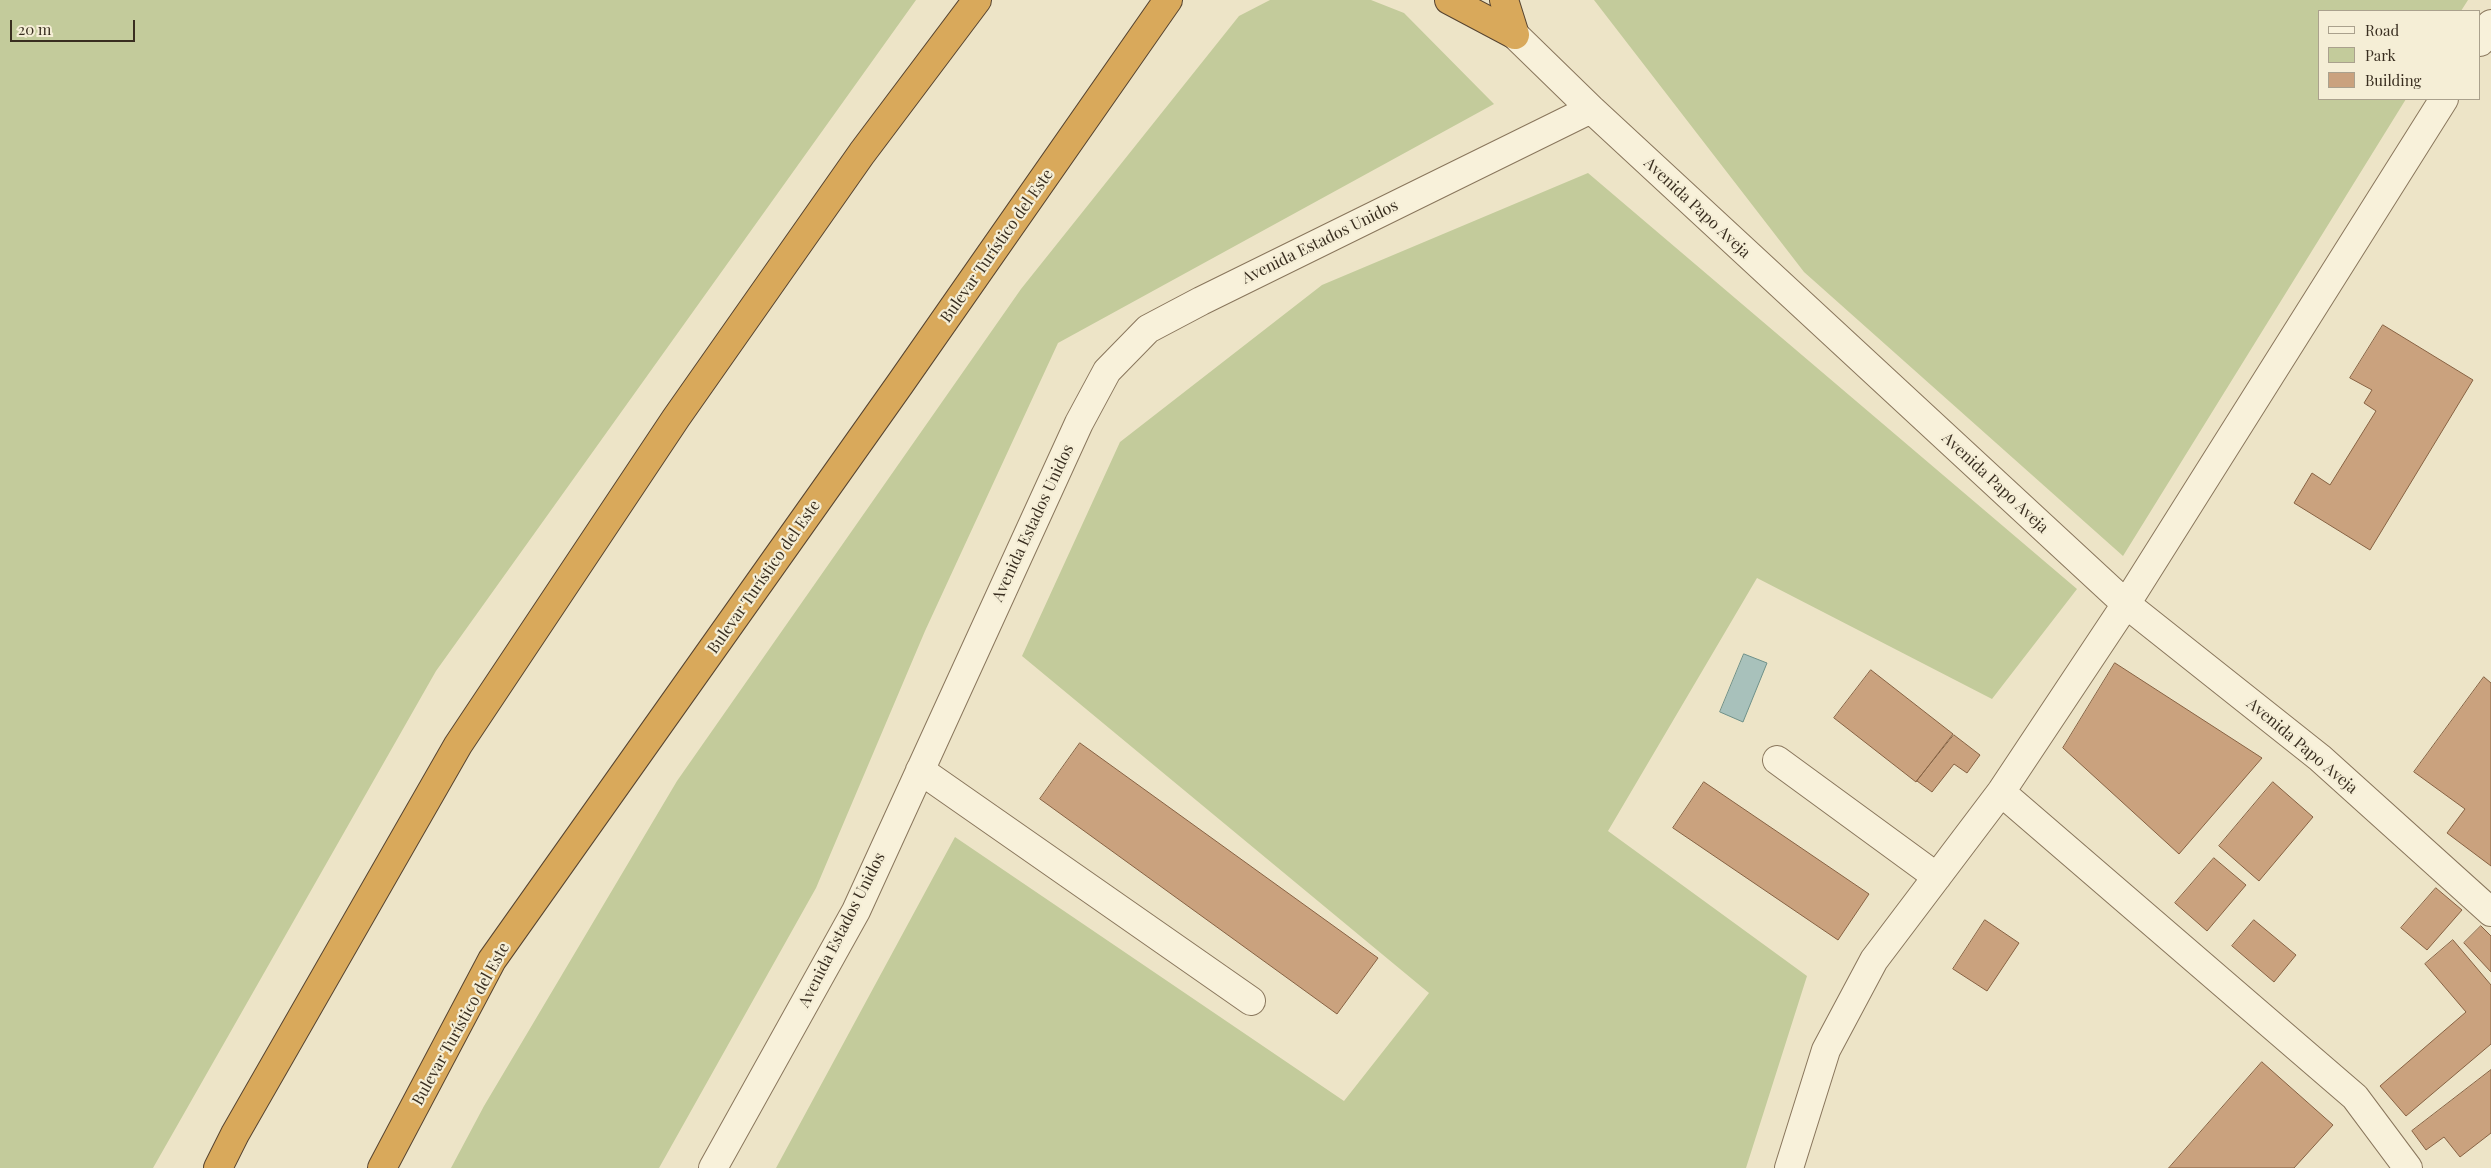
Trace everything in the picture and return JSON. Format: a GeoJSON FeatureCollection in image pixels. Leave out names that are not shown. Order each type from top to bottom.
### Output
{"type":"FeatureCollection","features":[{"type":"Feature","properties":{"kind":"highway"},"geometry":{"type":"LineString","coordinates":[[218,1168],[234,1134],[458,745],[676,418],[862,153],[977,0]]}},
{"type":"Feature","properties":{"kind":"highway"},"geometry":{"type":"LineString","coordinates":[[1163,7],[1187,0]]}},
{"type":"Feature","properties":{"kind":"highway"},"geometry":{"type":"LineString","coordinates":[[1449,0],[1515,35]]}},
{"type":"Feature","properties":{"kind":"highway"},"geometry":{"type":"LineString","coordinates":[[1504,0],[1515,35]]}},
{"type":"Feature","properties":{"kind":"highway","name":"Bulevar Turístico del Este"},"geometry":{"type":"LineString","coordinates":[[382,1168],[492,960],[900,384],[1163,7]]}},
{"type":"Feature","properties":{"kind":"street"},"geometry":{"type":"LineString","coordinates":[[2481,40],[2491,25]]}},
{"type":"Feature","properties":{"kind":"street","name":"Avenida Papo Aveja"},"geometry":{"type":"LineString","coordinates":[[1515,35],[1591,110],[2126,604],[2320,758],[2491,912]]}},
{"type":"Feature","properties":{"kind":"street"},"geometry":{"type":"LineString","coordinates":[[1789,1168],[1826,1050],[1874,960],[2000,792],[2126,604],[2443,100]]}},
{"type":"Feature","properties":{"kind":"street","name":"Avenida Estados Unidos"},"geometry":{"type":"LineString","coordinates":[[713,1168],[856,911],[1079,423],[1107,371],[1148,329],[1210,296],[1591,110]]}},
{"type":"Feature","properties":{"kind":"street"},"geometry":{"type":"LineString","coordinates":[[1776,760],[1937,876]]}},
{"type":"Feature","properties":{"kind":"street"},"geometry":{"type":"LineString","coordinates":[[920,770],[1251,1001]]}},
{"type":"Feature","properties":{"kind":"street"},"geometry":{"type":"LineString","coordinates":[[2000,792],[2355,1098],[2408,1168]]}},
{"type":"Feature","properties":{"kind":"green space"},"geometry":{"type":"Polygon","coordinates":[[[0,0],[916,0],[436,671],[153,1168],[0,1168],[0,0]]]}},
{"type":"Feature","properties":{"kind":"green space"},"geometry":{"type":"Polygon","coordinates":[[[1270,0],[1371,0],[1404,13],[1494,104],[1058,343],[925,631],[816,888],[659,1168],[451,1168],[484,1106],[677,781],[1021,289],[1239,16],[1270,0]]]}},
{"type":"Feature","properties":{"kind":"green space"},"geometry":{"type":"Polygon","coordinates":[[[1594,0],[2468,0],[2462,10],[2318,10],[2318,100],[2405,100],[2123,556],[1804,272],[1594,0]]]}},
{"type":"Feature","properties":{"kind":"green space"},"geometry":{"type":"Polygon","coordinates":[[[1588,173],[2077,589],[1992,699],[1757,578],[1608,831],[1807,976],[1746,1168],[776,1168],[955,837],[1344,1101],[1429,993],[1022,656],[1120,442],[1322,285],[1588,173]]]}},
{"type":"Feature","properties":{"kind":"water"},"geometry":{"type":"Polygon","coordinates":[[[1744,654],[1767,663],[1743,722],[1720,712],[1744,654]]]}},
{"type":"Feature","properties":{"kind":"building"},"geometry":{"type":"Polygon","coordinates":[[[2383,325],[2473,380],[2370,550],[2294,503],[2312,473],[2330,485],[2376,411],[2364,403],[2372,390],[2350,378],[2383,325]]]}},
{"type":"Feature","properties":{"kind":"building"},"geometry":{"type":"Polygon","coordinates":[[[2115,663],[2262,758],[2179,854],[2063,748],[2115,663]]]}},
{"type":"Feature","properties":{"kind":"building"},"geometry":{"type":"Polygon","coordinates":[[[1871,670],[1953,734],[1916,782],[1834,718],[1871,670]]]}},
{"type":"Feature","properties":{"kind":"building"},"geometry":{"type":"Polygon","coordinates":[[[2484,677],[2491,683],[2491,866],[2447,833],[2465,809],[2414,772],[2484,677]]]}},
{"type":"Feature","properties":{"kind":"building"},"geometry":{"type":"Polygon","coordinates":[[[1954,735],[1980,755],[1967,773],[1954,764],[1932,792],[1917,781],[1954,735]]]}},
{"type":"Feature","properties":{"kind":"building"},"geometry":{"type":"Polygon","coordinates":[[[1080,743],[1378,958],[1337,1014],[1040,799],[1080,743]]]}},
{"type":"Feature","properties":{"kind":"building"},"geometry":{"type":"Polygon","coordinates":[[[1704,782],[1869,894],[1838,940],[1673,828],[1704,782]]]}},
{"type":"Feature","properties":{"kind":"building"},"geometry":{"type":"Polygon","coordinates":[[[2273,782],[2313,817],[2259,881],[2219,846],[2273,782]]]}},
{"type":"Feature","properties":{"kind":"building"},"geometry":{"type":"Polygon","coordinates":[[[2214,858],[2246,885],[2207,931],[2175,903],[2214,858]]]}},
{"type":"Feature","properties":{"kind":"building"},"geometry":{"type":"Polygon","coordinates":[[[2436,888],[2462,910],[2427,950],[2401,928],[2436,888]]]}},
{"type":"Feature","properties":{"kind":"building"},"geometry":{"type":"Polygon","coordinates":[[[1985,920],[2019,943],[1987,991],[1953,969],[1985,920]]]}},
{"type":"Feature","properties":{"kind":"building"},"geometry":{"type":"Polygon","coordinates":[[[2254,920],[2296,955],[2274,982],[2232,946],[2254,920]]]}},
{"type":"Feature","properties":{"kind":"building"},"geometry":{"type":"Polygon","coordinates":[[[2481,926],[2491,936],[2491,972],[2464,943],[2481,926]]]}},
{"type":"Feature","properties":{"kind":"building"},"geometry":{"type":"Polygon","coordinates":[[[2453,940],[2491,985],[2491,1044],[2406,1116],[2380,1086],[2466,1012],[2425,964],[2453,940]]]}},
{"type":"Feature","properties":{"kind":"building"},"geometry":{"type":"Polygon","coordinates":[[[2262,1062],[2333,1125],[2294,1168],[2169,1168],[2262,1062]]]}},
{"type":"Feature","properties":{"kind":"building"},"geometry":{"type":"Polygon","coordinates":[[[2491,1070],[2491,1133],[2460,1157],[2444,1137],[2426,1150],[2412,1131],[2491,1070]]]}}]}
